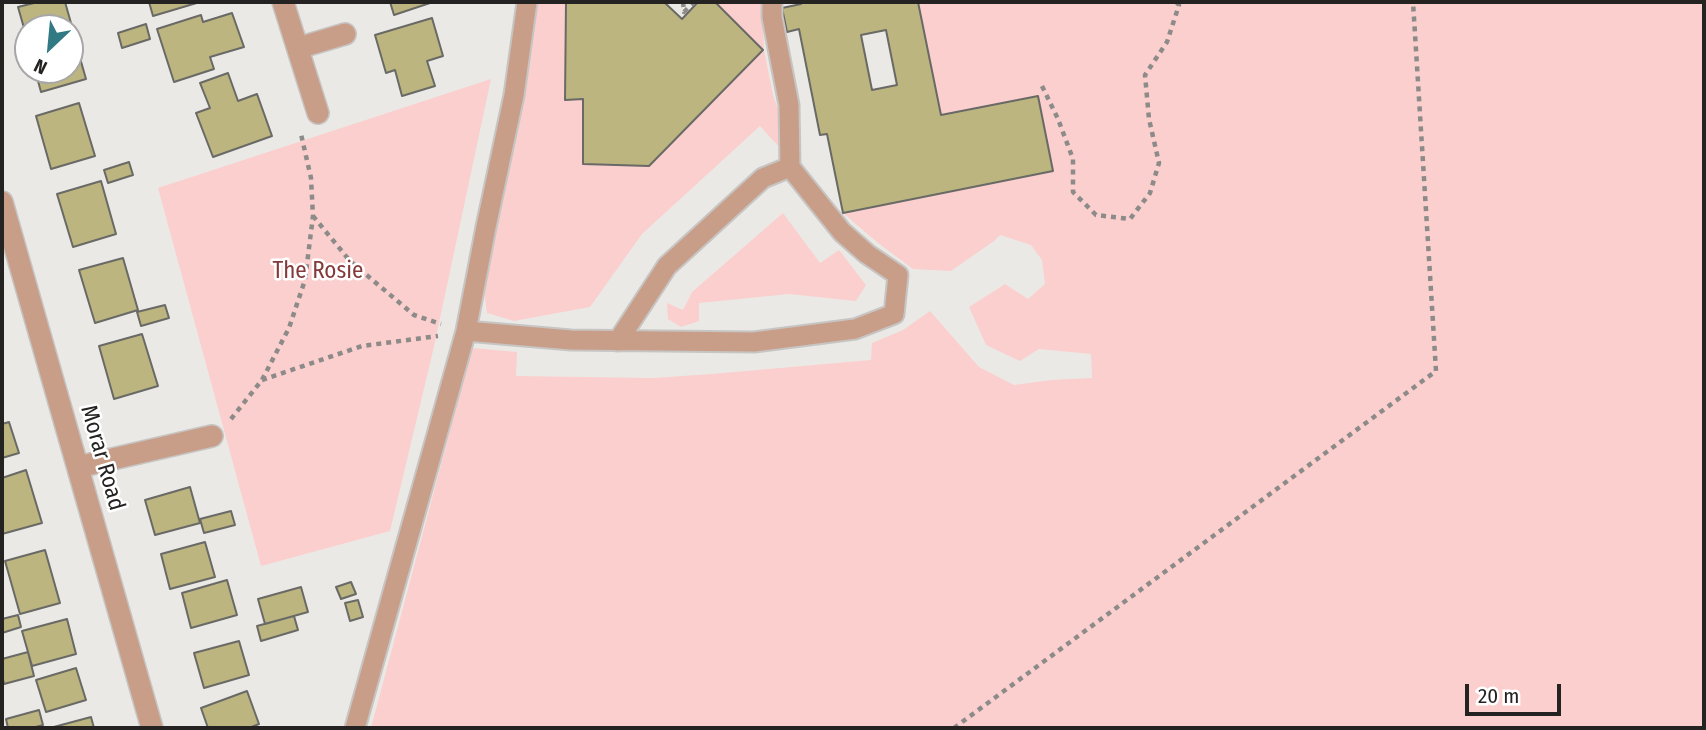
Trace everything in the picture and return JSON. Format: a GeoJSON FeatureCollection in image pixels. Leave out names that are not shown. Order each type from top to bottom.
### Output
{"type":"FeatureCollection","features":[{"type":"Feature","properties":{"kind":"street"},"geometry":{"type":"LineString","coordinates":[[283,2],[318,113]]}},
{"type":"Feature","properties":{"kind":"street"},"geometry":{"type":"LineString","coordinates":[[298,48],[345,34]]}},
{"type":"Feature","properties":{"kind":"street","name":"Morar Road"},"geometry":{"type":"LineString","coordinates":[[2,202],[152,728]]}},
{"type":"Feature","properties":{"kind":"street"},"geometry":{"type":"LineString","coordinates":[[78,467],[212,436]]}},
{"type":"Feature","properties":{"kind":"lane"},"geometry":{"type":"LineString","coordinates":[[355,728],[466,331],[514,95],[527,2]]}},
{"type":"Feature","properties":{"kind":"lane"},"geometry":{"type":"LineString","coordinates":[[466,331],[571,340],[754,342],[855,329],[894,314],[898,275],[867,254],[842,232],[790,167],[789,105],[772,17],[772,2]]}},
{"type":"Feature","properties":{"kind":"lane"},"geometry":{"type":"LineString","coordinates":[[618,341],[667,266],[763,178],[790,167]]}},
{"type":"Feature","properties":{"kind":"path"},"geometry":{"type":"LineString","coordinates":[[683,2],[684,12],[694,2]]}},
{"type":"Feature","properties":{"kind":"path"},"geometry":{"type":"LineString","coordinates":[[1042,86],[1073,159],[1073,192],[1096,215],[1130,219],[1150,193],[1159,163],[1149,119],[1146,75],[1167,42],[1179,5],[1176,2]]}},
{"type":"Feature","properties":{"kind":"path"},"geometry":{"type":"LineString","coordinates":[[954,728],[1436,371],[1413,2]]}},
{"type":"Feature","properties":{"kind":"path"},"geometry":{"type":"LineString","coordinates":[[212,436],[230,419],[262,380],[289,328],[305,280],[313,216],[311,178],[300,130],[318,113]]}},
{"type":"Feature","properties":{"kind":"path"},"geometry":{"type":"LineString","coordinates":[[313,216],[350,261],[414,315],[466,331]]}},
{"type":"Feature","properties":{"kind":"path"},"geometry":{"type":"LineString","coordinates":[[262,380],[362,346],[466,331]]}},
{"type":"Feature","properties":{"kind":"green space"},"geometry":{"type":"Polygon","coordinates":[[[534,2],[566,2],[565,99],[583,99],[649,166],[763,50],[715,2],[762,2],[764,50],[773,95],[782,120],[779,147],[760,126],[642,234],[590,307],[514,321],[487,313],[483,285],[534,2]]]}},
{"type":"Feature","properties":{"kind":"green space"},"geometry":{"type":"Polygon","coordinates":[[[918,2],[1704,2],[1704,728],[371,728],[472,348],[517,352],[516,376],[653,378],[712,374],[871,360],[872,343],[903,330],[930,311],[979,367],[1014,385],[1092,378],[1091,354],[1039,349],[1020,361],[986,345],[969,307],[1005,284],[1028,299],[1045,284],[1042,260],[1031,245],[1000,235],[951,271],[913,269],[843,213],[1053,171],[1037,96],[941,115],[918,2]]]}},
{"type":"Feature","properties":{"kind":"green space","name":"The Rosie"},"geometry":{"type":"Polygon","coordinates":[[[491,79],[433,351],[390,531],[261,566],[158,188],[491,79]]]}},
{"type":"Feature","properties":{"kind":"green space"},"geometry":{"type":"Polygon","coordinates":[[[783,213],[820,263],[839,250],[866,285],[856,301],[789,294],[699,303],[699,321],[681,327],[668,319],[667,303],[683,310],[692,292],[783,213]]]}},
{"type":"Feature","properties":{"kind":"building"},"geometry":{"type":"Polygon","coordinates":[[[38,2],[65,2],[68,14],[20,14],[18,7],[38,2]]]}},
{"type":"Feature","properties":{"kind":"building"},"geometry":{"type":"Polygon","coordinates":[[[149,2],[200,2],[153,16],[149,2]]]}},
{"type":"Feature","properties":{"kind":"building"},"geometry":{"type":"Polygon","coordinates":[[[390,2],[433,2],[394,15],[390,2]]]}},
{"type":"Feature","properties":{"kind":"building"},"geometry":{"type":"Polygon","coordinates":[[[566,2],[664,2],[682,19],[698,2],[715,2],[763,50],[649,166],[583,164],[583,99],[565,100],[566,2]]]}},
{"type":"Feature","properties":{"kind":"building"},"geometry":{"type":"Polygon","coordinates":[[[918,2],[941,115],[1038,96],[1053,171],[843,213],[827,134],[820,135],[799,29],[787,32],[782,8],[801,4],[918,2]],[[886,30],[861,35],[872,90],[897,85],[886,30]]]}},
{"type":"Feature","properties":{"kind":"building"},"geometry":{"type":"Polygon","coordinates":[[[232,13],[244,47],[210,57],[214,69],[174,82],[157,29],[201,15],[203,22],[232,13]]]}},
{"type":"Feature","properties":{"kind":"building"},"geometry":{"type":"Polygon","coordinates":[[[432,18],[443,56],[427,61],[435,86],[402,96],[395,70],[386,73],[375,35],[432,18]]]}},
{"type":"Feature","properties":{"kind":"building"},"geometry":{"type":"Polygon","coordinates":[[[146,24],[150,39],[122,48],[118,33],[146,24]]]}},
{"type":"Feature","properties":{"kind":"building"},"geometry":{"type":"Polygon","coordinates":[[[228,73],[238,101],[257,94],[272,136],[213,157],[196,113],[210,108],[200,83],[228,73]]]}},
{"type":"Feature","properties":{"kind":"building"},"geometry":{"type":"Polygon","coordinates":[[[39,84],[69,84],[41,92],[39,84]]]}},
{"type":"Feature","properties":{"kind":"building"},"geometry":{"type":"Polygon","coordinates":[[[79,103],[95,156],[51,169],[36,116],[79,103]]]}},
{"type":"Feature","properties":{"kind":"building"},"geometry":{"type":"Polygon","coordinates":[[[129,162],[133,175],[108,183],[104,170],[129,162]]]}},
{"type":"Feature","properties":{"kind":"building"},"geometry":{"type":"Polygon","coordinates":[[[101,181],[116,234],[73,247],[57,194],[101,181]]]}},
{"type":"Feature","properties":{"kind":"building"},"geometry":{"type":"Polygon","coordinates":[[[123,258],[138,310],[95,323],[79,270],[123,258]]]}},
{"type":"Feature","properties":{"kind":"building"},"geometry":{"type":"Polygon","coordinates":[[[165,305],[169,318],[141,326],[137,312],[165,305]]]}},
{"type":"Feature","properties":{"kind":"building"},"geometry":{"type":"Polygon","coordinates":[[[142,334],[158,386],[114,399],[99,346],[142,334]]]}},
{"type":"Feature","properties":{"kind":"building"},"geometry":{"type":"Polygon","coordinates":[[[9,422],[19,453],[2,458],[2,424],[9,422]]]}},
{"type":"Feature","properties":{"kind":"building"},"geometry":{"type":"Polygon","coordinates":[[[26,470],[42,523],[2,534],[2,478],[26,470]]]}},
{"type":"Feature","properties":{"kind":"building"},"geometry":{"type":"Polygon","coordinates":[[[190,487],[200,523],[155,535],[145,500],[190,487]]]}},
{"type":"Feature","properties":{"kind":"building"},"geometry":{"type":"Polygon","coordinates":[[[231,511],[235,525],[204,533],[200,519],[231,511]]]}},
{"type":"Feature","properties":{"kind":"building"},"geometry":{"type":"Polygon","coordinates":[[[205,542],[215,577],[170,589],[161,554],[205,542]]]}},
{"type":"Feature","properties":{"kind":"building"},"geometry":{"type":"Polygon","coordinates":[[[45,550],[60,603],[20,614],[5,561],[45,550]]]}},
{"type":"Feature","properties":{"kind":"building"},"geometry":{"type":"Polygon","coordinates":[[[227,580],[237,615],[191,628],[182,593],[227,580]]]}},
{"type":"Feature","properties":{"kind":"building"},"geometry":{"type":"Polygon","coordinates":[[[351,582],[356,594],[341,599],[336,587],[351,582]]]}},
{"type":"Feature","properties":{"kind":"building"},"geometry":{"type":"Polygon","coordinates":[[[301,587],[308,612],[265,624],[258,599],[301,587]]]}},
{"type":"Feature","properties":{"kind":"building"},"geometry":{"type":"Polygon","coordinates":[[[358,600],[363,617],[350,621],[345,603],[358,600]]]}},
{"type":"Feature","properties":{"kind":"building"},"geometry":{"type":"Polygon","coordinates":[[[18,615],[21,627],[2,633],[2,619],[18,615]]]}},
{"type":"Feature","properties":{"kind":"building"},"geometry":{"type":"Polygon","coordinates":[[[294,616],[298,630],[261,641],[257,626],[294,616]]]}},
{"type":"Feature","properties":{"kind":"building"},"geometry":{"type":"Polygon","coordinates":[[[67,619],[76,654],[32,666],[22,631],[67,619]]]}},
{"type":"Feature","properties":{"kind":"building"},"geometry":{"type":"Polygon","coordinates":[[[239,641],[249,675],[204,688],[194,653],[239,641]]]}},
{"type":"Feature","properties":{"kind":"building"},"geometry":{"type":"Polygon","coordinates":[[[28,652],[34,676],[4,684],[2,659],[28,652]]]}},
{"type":"Feature","properties":{"kind":"building"},"geometry":{"type":"Polygon","coordinates":[[[76,668],[86,700],[46,712],[36,680],[76,668]]]}},
{"type":"Feature","properties":{"kind":"building"},"geometry":{"type":"Polygon","coordinates":[[[247,691],[259,724],[249,728],[208,728],[201,708],[247,691]]]}},
{"type":"Feature","properties":{"kind":"building"},"geometry":{"type":"Polygon","coordinates":[[[39,710],[43,725],[8,728],[6,719],[39,710]]]}},
{"type":"Feature","properties":{"kind":"building"},"geometry":{"type":"Polygon","coordinates":[[[91,717],[94,728],[50,728],[91,717]]]}}]}
